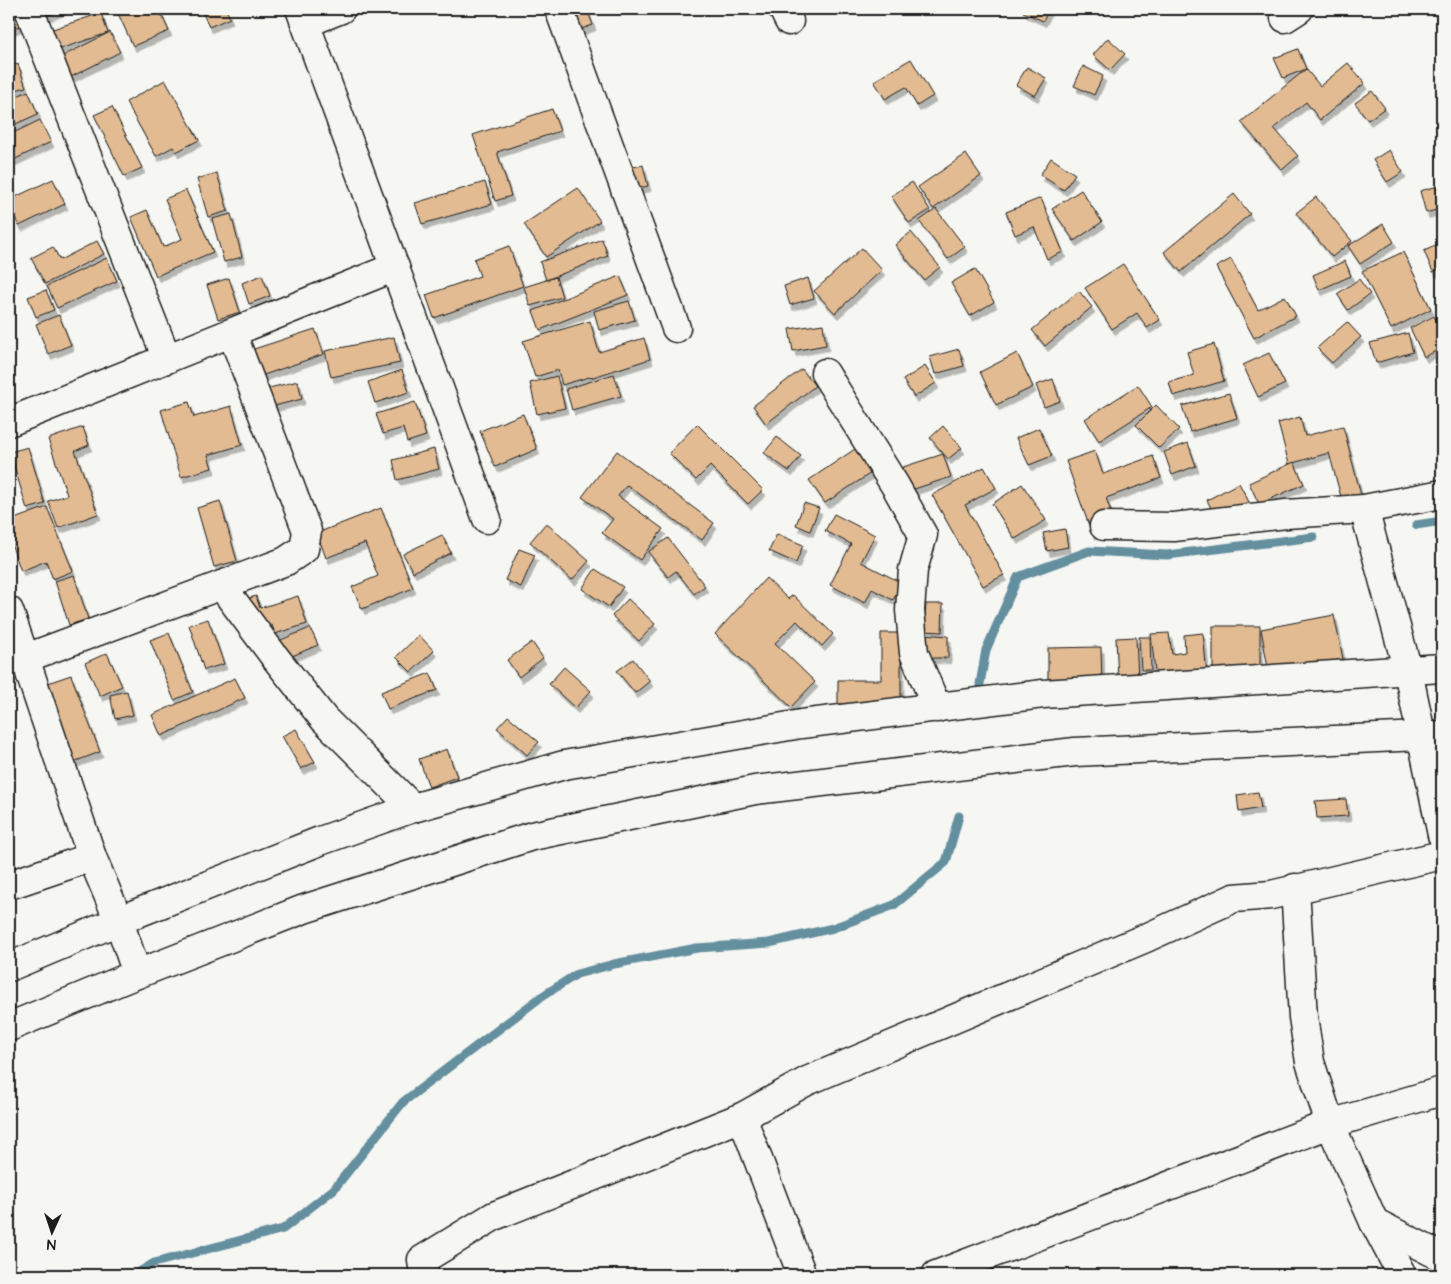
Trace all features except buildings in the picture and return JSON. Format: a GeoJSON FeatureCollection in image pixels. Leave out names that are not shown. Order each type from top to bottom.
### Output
{"type":"FeatureCollection","features":[{"type":"Feature","properties":{"kind":"street"},"geometry":{"type":"LineString","coordinates":[[29,9],[167,359]]}},
{"type":"Feature","properties":{"kind":"street"},"geometry":{"type":"LineString","coordinates":[[341,9],[303,16],[487,519]]}},
{"type":"Feature","properties":{"kind":"street"},"geometry":{"type":"LineString","coordinates":[[559,9],[676,328]]}},
{"type":"Feature","properties":{"kind":"street"},"geometry":{"type":"LineString","coordinates":[[9,422],[395,267]]}},
{"type":"Feature","properties":{"kind":"street"},"geometry":{"type":"LineString","coordinates":[[26,658],[286,561],[304,549],[307,532],[232,333]]}},
{"type":"Feature","properties":{"kind":"street"},"geometry":{"type":"LineString","coordinates":[[825,373],[896,487],[922,535],[913,570],[910,610],[914,653],[938,708]]}},
{"type":"Feature","properties":{"kind":"street"},"geometry":{"type":"LineString","coordinates":[[1104,526],[1174,527],[1286,514],[1364,509],[1442,494]]}},
{"type":"Feature","properties":{"kind":"street"},"geometry":{"type":"LineString","coordinates":[[1364,509],[1408,671],[1432,736],[1442,835]]}},
{"type":"Feature","properties":{"kind":"street"},"geometry":{"type":"LineString","coordinates":[[221,585],[324,719],[413,808]]}},
{"type":"Feature","properties":{"kind":"street"},"geometry":{"type":"LineString","coordinates":[[9,612],[92,857],[119,921],[137,974]]}},
{"type":"Feature","properties":{"kind":"street"},"geometry":{"type":"LineString","coordinates":[[9,967],[320,841],[413,808],[564,765],[801,724],[1042,694],[1442,668]]}},
{"type":"Feature","properties":{"kind":"street"},"geometry":{"type":"LineString","coordinates":[[9,1027],[137,974],[304,909],[532,836],[755,790],[1076,752],[1432,736]]}},
{"type":"Feature","properties":{"kind":"street"},"geometry":{"type":"LineString","coordinates":[[424,1275],[422,1260],[494,1216],[742,1117],[807,1082],[1148,937],[1234,898],[1271,895],[1442,856]]}},
{"type":"Feature","properties":{"kind":"street"},"geometry":{"type":"LineString","coordinates":[[9,885],[92,857]]}},
{"type":"Feature","properties":{"kind":"street"},"geometry":{"type":"LineString","coordinates":[[1295,888],[1303,1017],[1310,1062],[1330,1124],[1374,1222],[1402,1275]]}},
{"type":"Feature","properties":{"kind":"street"},"geometry":{"type":"LineString","coordinates":[[936,1275],[1330,1124],[1442,1091]]}},
{"type":"Feature","properties":{"kind":"street"},"geometry":{"type":"LineString","coordinates":[[742,1117],[802,1275]]}},
{"type":"Feature","properties":{"kind":"street"},"geometry":{"type":"LineString","coordinates":[[1374,1222],[1442,1257]]}},
{"type":"Feature","properties":{"kind":"waterway"},"geometry":{"type":"LineString","coordinates":[[1416,525],[1442,521]]}},
{"type":"Feature","properties":{"kind":"waterway"},"geometry":{"type":"LineString","coordinates":[[980,684],[986,650],[1018,577],[1089,551],[1167,555],[1314,537]]}},
{"type":"Feature","properties":{"kind":"waterway"},"geometry":{"type":"LineString","coordinates":[[134,1275],[154,1263],[283,1229],[334,1189],[403,1102],[541,997],[577,974],[614,964],[697,948],[769,943],[833,928],[894,905],[946,862],[959,816]]}}]}
